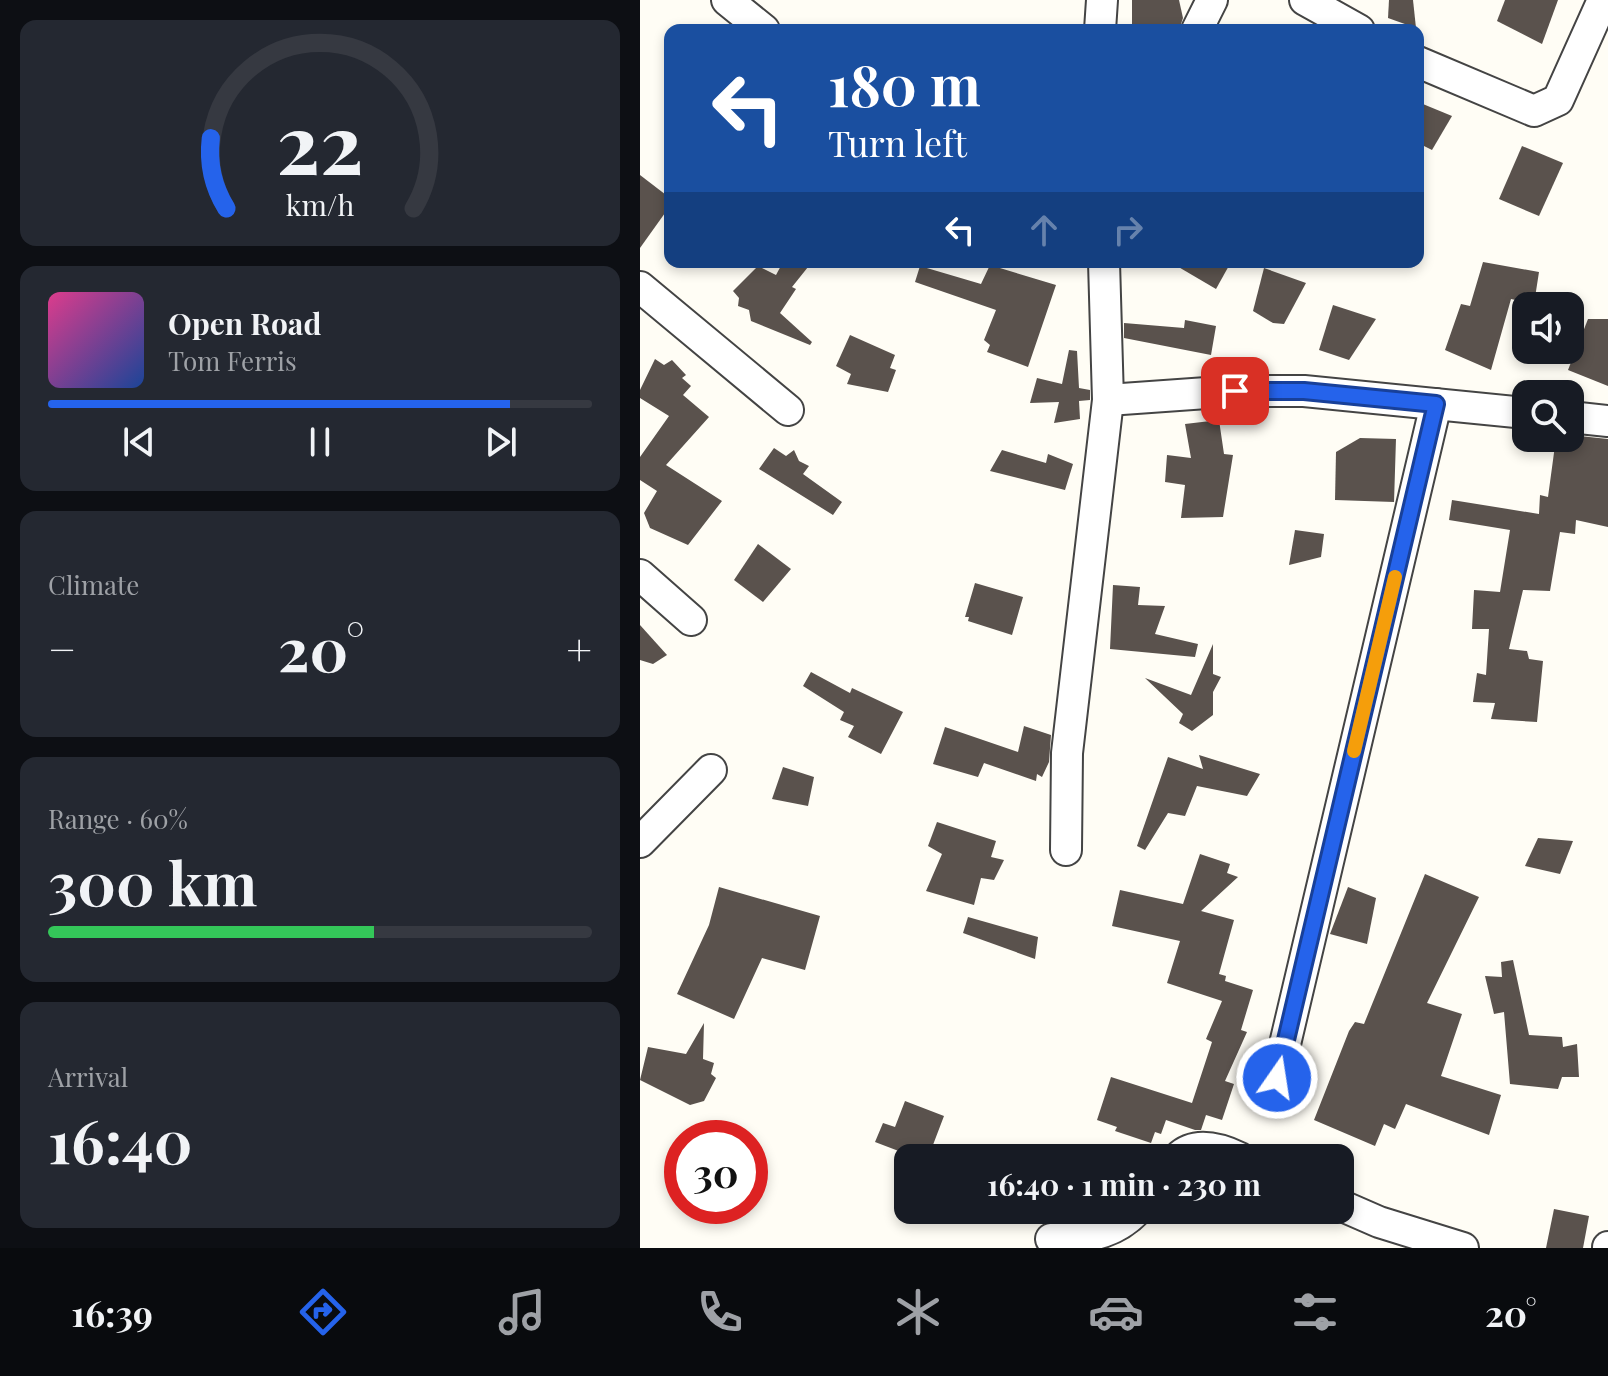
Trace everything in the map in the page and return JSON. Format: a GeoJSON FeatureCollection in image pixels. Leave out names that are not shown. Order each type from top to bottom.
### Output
{"type":"FeatureCollection","features":[{"type":"Feature","properties":{"kind":"street"},"geometry":{"type":"LineString","coordinates":[[727,0],[757,24]]}},
{"type":"Feature","properties":{"kind":"street"},"geometry":{"type":"LineString","coordinates":[[1100,24],[1102,0]]}},
{"type":"Feature","properties":{"kind":"street"},"geometry":{"type":"LineString","coordinates":[[1200,24],[1212,0]]}},
{"type":"Feature","properties":{"kind":"street"},"geometry":{"type":"LineString","coordinates":[[1305,0],[1348,24]]}},
{"type":"Feature","properties":{"kind":"street"},"geometry":{"type":"LineString","coordinates":[[1424,65],[1534,111],[1558,100],[1603,0]]}},
{"type":"Feature","properties":{"kind":"street"},"geometry":{"type":"LineString","coordinates":[[1066,850],[1067,753],[1108,400],[1104,268]]}},
{"type":"Feature","properties":{"kind":"street"},"geometry":{"type":"LineString","coordinates":[[640,287],[788,410]]}},
{"type":"Feature","properties":{"kind":"street"},"geometry":{"type":"LineString","coordinates":[[1108,400],[1235,391],[1304,391],[1512,412]]}},
{"type":"Feature","properties":{"kind":"street"},"geometry":{"type":"LineString","coordinates":[[1277,1078],[1436,404]]}},
{"type":"Feature","properties":{"kind":"street"},"geometry":{"type":"LineString","coordinates":[[1584,418],[1608,421]]}},
{"type":"Feature","properties":{"kind":"street"},"geometry":{"type":"LineString","coordinates":[[640,575],[691,620]]}},
{"type":"Feature","properties":{"kind":"street"},"geometry":{"type":"LineString","coordinates":[[640,842],[711,770]]}},
{"type":"Feature","properties":{"kind":"street"},"geometry":{"type":"LineString","coordinates":[[1354,1211],[1463,1248]]}},
{"type":"Feature","properties":{"kind":"street"},"geometry":{"type":"LineString","coordinates":[[1051,1239],[1091,1237],[1119,1224]]}},
{"type":"Feature","properties":{"kind":"building"},"geometry":{"type":"Polygon","coordinates":[[[1132,0],[1179,0],[1183,18],[1181,24],[1132,24],[1132,0]]]}},
{"type":"Feature","properties":{"kind":"building"},"geometry":{"type":"Polygon","coordinates":[[[1389,0],[1413,0],[1416,24],[1388,18],[1389,0]]]}},
{"type":"Feature","properties":{"kind":"building"},"geometry":{"type":"Polygon","coordinates":[[[1505,0],[1558,0],[1542,44],[1497,21],[1505,0]]]}},
{"type":"Feature","properties":{"kind":"building"},"geometry":{"type":"Polygon","coordinates":[[[1424,104],[1452,116],[1432,150],[1424,146],[1424,104]]]}},
{"type":"Feature","properties":{"kind":"building"},"geometry":{"type":"Polygon","coordinates":[[[1522,146],[1563,163],[1539,216],[1499,199],[1522,146]]]}},
{"type":"Feature","properties":{"kind":"building"},"geometry":{"type":"Polygon","coordinates":[[[640,175],[664,193],[664,214],[640,248],[640,175]]]}},
{"type":"Feature","properties":{"kind":"building"},"geometry":{"type":"Polygon","coordinates":[[[1483,262],[1539,272],[1536,292],[1512,292],[1491,370],[1445,350],[1461,304],[1470,306],[1483,262]]]}},
{"type":"Feature","properties":{"kind":"building"},"geometry":{"type":"Polygon","coordinates":[[[756,268],[776,275],[780,268],[807,268],[792,287],[796,289],[780,313],[812,342],[810,345],[751,321],[749,310],[738,306],[739,298],[733,291],[756,268]]]}},
{"type":"Feature","properties":{"kind":"building"},"geometry":{"type":"Polygon","coordinates":[[[919,268],[927,268],[981,284],[989,268],[1000,268],[1056,285],[1028,367],[987,352],[990,345],[984,340],[996,310],[915,282],[919,268]]]}},
{"type":"Feature","properties":{"kind":"building"},"geometry":{"type":"Polygon","coordinates":[[[1180,268],[1228,268],[1216,289],[1180,268]]]}},
{"type":"Feature","properties":{"kind":"building"},"geometry":{"type":"Polygon","coordinates":[[[1264,268],[1306,283],[1284,324],[1273,323],[1253,311],[1264,268]]]}},
{"type":"Feature","properties":{"kind":"building"},"geometry":{"type":"Polygon","coordinates":[[[1333,305],[1376,319],[1349,360],[1319,350],[1333,305]]]}},
{"type":"Feature","properties":{"kind":"building"},"geometry":{"type":"Polygon","coordinates":[[[1588,319],[1608,319],[1608,386],[1568,370],[1570,364],[1584,364],[1584,329],[1588,319]]]}},
{"type":"Feature","properties":{"kind":"building"},"geometry":{"type":"Polygon","coordinates":[[[1185,320],[1216,326],[1211,355],[1124,338],[1124,323],[1184,328],[1185,320]]]}},
{"type":"Feature","properties":{"kind":"building"},"geometry":{"type":"Polygon","coordinates":[[[850,335],[895,355],[890,368],[896,370],[888,392],[847,384],[851,374],[836,366],[850,335]]]}},
{"type":"Feature","properties":{"kind":"building"},"geometry":{"type":"Polygon","coordinates":[[[1069,350],[1077,351],[1079,388],[1090,390],[1090,400],[1079,401],[1080,419],[1054,423],[1059,402],[1030,403],[1037,378],[1062,384],[1069,350]]]}},
{"type":"Feature","properties":{"kind":"building"},"geometry":{"type":"Polygon","coordinates":[[[655,359],[664,365],[672,360],[686,375],[682,378],[691,386],[683,395],[709,417],[666,465],[722,501],[688,545],[650,528],[644,513],[657,491],[640,480],[640,457],[669,416],[640,398],[640,390],[655,359]]]}},
{"type":"Feature","properties":{"kind":"building"},"geometry":{"type":"Polygon","coordinates":[[[1219,420],[1224,454],[1233,455],[1223,517],[1181,518],[1185,485],[1165,482],[1167,455],[1191,458],[1185,424],[1219,420]]]}},
{"type":"Feature","properties":{"kind":"building"},"geometry":{"type":"Polygon","coordinates":[[[1584,436],[1608,439],[1608,527],[1576,520],[1575,534],[1560,532],[1550,591],[1523,590],[1509,649],[1527,651],[1529,659],[1543,661],[1537,722],[1491,719],[1495,703],[1473,702],[1477,673],[1486,675],[1489,629],[1472,629],[1474,590],[1500,592],[1510,530],[1449,520],[1452,500],[1539,514],[1540,495],[1548,497],[1554,452],[1584,452],[1584,436]]]}},
{"type":"Feature","properties":{"kind":"building"},"geometry":{"type":"Polygon","coordinates":[[[1360,438],[1396,439],[1394,502],[1335,500],[1336,452],[1360,438]]]}},
{"type":"Feature","properties":{"kind":"building"},"geometry":{"type":"Polygon","coordinates":[[[774,448],[786,456],[794,450],[799,461],[809,466],[803,474],[842,502],[833,515],[759,469],[774,448]]]}},
{"type":"Feature","properties":{"kind":"building"},"geometry":{"type":"Polygon","coordinates":[[[1002,450],[1046,463],[1048,454],[1073,464],[1065,490],[990,471],[1002,450]]]}},
{"type":"Feature","properties":{"kind":"building"},"geometry":{"type":"Polygon","coordinates":[[[1295,530],[1324,534],[1321,557],[1289,565],[1295,530]]]}},
{"type":"Feature","properties":{"kind":"building"},"geometry":{"type":"Polygon","coordinates":[[[758,544],[791,569],[763,602],[734,580],[758,544]]]}},
{"type":"Feature","properties":{"kind":"building"},"geometry":{"type":"Polygon","coordinates":[[[975,583],[1023,597],[1012,635],[968,621],[969,617],[965,617],[975,583]]]}},
{"type":"Feature","properties":{"kind":"building"},"geometry":{"type":"Polygon","coordinates":[[[1113,585],[1140,587],[1138,605],[1165,606],[1155,634],[1198,644],[1195,657],[1110,649],[1113,585]]]}},
{"type":"Feature","properties":{"kind":"building"},"geometry":{"type":"Polygon","coordinates":[[[640,625],[667,655],[653,664],[640,660],[640,625]]]}},
{"type":"Feature","properties":{"kind":"building"},"geometry":{"type":"Polygon","coordinates":[[[1213,644],[1213,674],[1221,677],[1213,692],[1213,715],[1192,731],[1179,723],[1183,714],[1145,678],[1191,695],[1213,644]]]}},
{"type":"Feature","properties":{"kind":"building"},"geometry":{"type":"Polygon","coordinates":[[[811,672],[850,693],[852,688],[903,712],[881,754],[848,737],[854,726],[840,720],[844,712],[803,686],[811,672]]]}},
{"type":"Feature","properties":{"kind":"building"},"geometry":{"type":"Polygon","coordinates":[[[1024,726],[1051,735],[1049,762],[1042,777],[1037,774],[1036,781],[984,763],[978,777],[933,764],[945,727],[1018,752],[1024,726]]]}},
{"type":"Feature","properties":{"kind":"building"},"geometry":{"type":"Polygon","coordinates":[[[1199,755],[1260,774],[1247,796],[1197,786],[1185,816],[1168,813],[1145,850],[1137,846],[1168,757],[1203,769],[1199,755]]]}},
{"type":"Feature","properties":{"kind":"building"},"geometry":{"type":"Polygon","coordinates":[[[783,767],[814,777],[808,806],[772,799],[783,767]]]}},
{"type":"Feature","properties":{"kind":"building"},"geometry":{"type":"Polygon","coordinates":[[[937,822],[996,841],[991,857],[1004,860],[994,880],[981,878],[974,905],[926,891],[942,854],[928,846],[937,822]]]}},
{"type":"Feature","properties":{"kind":"building"},"geometry":{"type":"Polygon","coordinates":[[[1538,838],[1573,841],[1560,874],[1525,866],[1538,838]]]}},
{"type":"Feature","properties":{"kind":"building"},"geometry":{"type":"Polygon","coordinates":[[[1200,854],[1230,864],[1227,873],[1238,877],[1201,911],[1234,920],[1219,974],[1226,976],[1225,981],[1253,990],[1241,1030],[1247,1032],[1225,1081],[1234,1084],[1222,1120],[1206,1115],[1201,1130],[1195,1130],[1166,1120],[1161,1134],[1155,1132],[1151,1143],[1115,1131],[1117,1127],[1097,1120],[1111,1077],[1192,1103],[1212,1042],[1206,1039],[1222,1001],[1167,983],[1180,941],[1112,926],[1120,890],[1183,904],[1200,854]]]}},
{"type":"Feature","properties":{"kind":"building"},"geometry":{"type":"Polygon","coordinates":[[[1425,874],[1479,897],[1427,1003],[1462,1014],[1441,1076],[1501,1095],[1489,1135],[1406,1104],[1395,1129],[1384,1124],[1375,1146],[1314,1120],[1349,1031],[1355,1022],[1364,1024],[1425,874]]]}},
{"type":"Feature","properties":{"kind":"building"},"geometry":{"type":"Polygon","coordinates":[[[719,887],[820,916],[805,970],[762,958],[734,1019],[677,994],[709,925],[719,887]]]}},
{"type":"Feature","properties":{"kind":"building"},"geometry":{"type":"Polygon","coordinates":[[[1348,887],[1376,898],[1367,944],[1330,934],[1348,887]]]}},
{"type":"Feature","properties":{"kind":"building"},"geometry":{"type":"Polygon","coordinates":[[[968,917],[1038,937],[1035,959],[963,933],[968,917]]]}},
{"type":"Feature","properties":{"kind":"building"},"geometry":{"type":"Polygon","coordinates":[[[1513,960],[1529,1035],[1562,1037],[1563,1047],[1577,1044],[1579,1077],[1562,1077],[1558,1089],[1510,1084],[1504,1012],[1494,1014],[1485,976],[1502,977],[1501,962],[1513,960]]]}},
{"type":"Feature","properties":{"kind":"building"},"geometry":{"type":"Polygon","coordinates":[[[704,1023],[703,1059],[714,1063],[711,1074],[716,1078],[704,1101],[690,1105],[640,1080],[648,1047],[686,1054],[704,1023]]]}},
{"type":"Feature","properties":{"kind":"building"},"geometry":{"type":"Polygon","coordinates":[[[905,1101],[944,1116],[933,1144],[894,1144],[894,1149],[875,1142],[883,1123],[895,1127],[905,1101]]]}},
{"type":"Feature","properties":{"kind":"building"},"geometry":{"type":"Polygon","coordinates":[[[1554,1209],[1589,1216],[1583,1248],[1546,1248],[1554,1209]]]}},
{"type":"Feature","properties":{"kind":"slow traffic"},"geometry":{"type":"LineString","coordinates":[[1354,751],[1395,577]]}},
{"type":"Feature","properties":{"kind":"route"},"geometry":{"type":"LineString","coordinates":[[1235,391],[1304,391],[1436,404],[1277,1078]]}}]}
